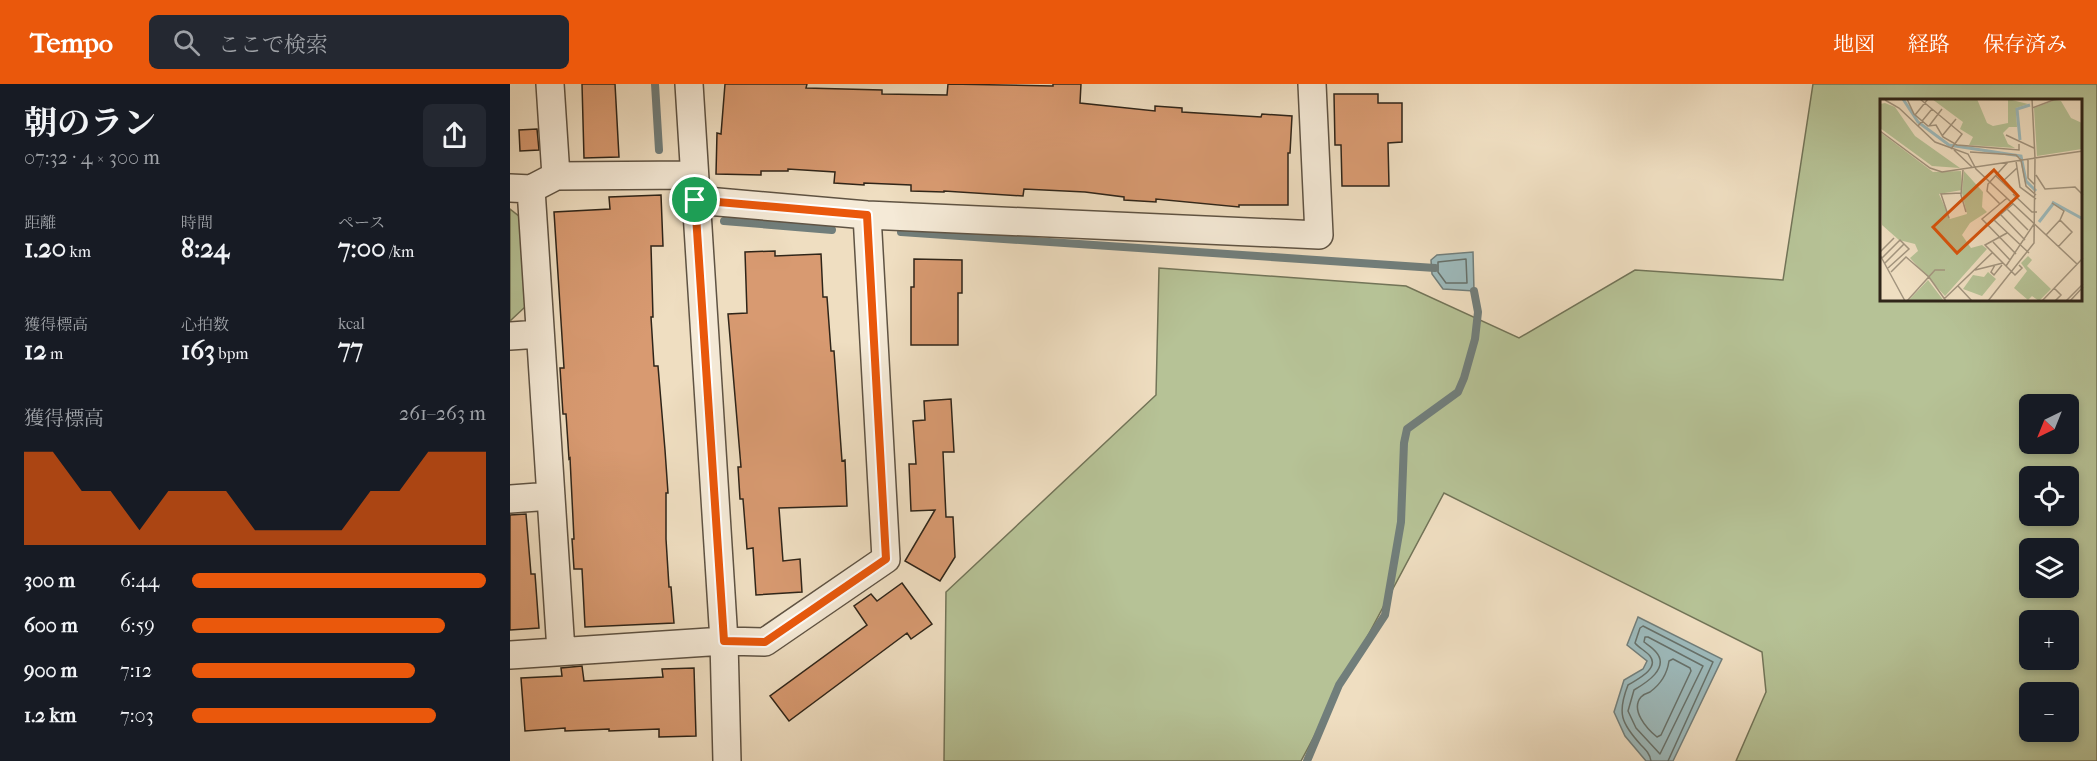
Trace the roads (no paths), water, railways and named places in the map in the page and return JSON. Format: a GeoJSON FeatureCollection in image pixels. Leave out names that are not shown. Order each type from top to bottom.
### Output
{"type":"FeatureCollection","features":[{"type":"Feature","properties":{"kind":"street"},"geometry":{"type":"LineString","coordinates":[[550,84],[556,176]]}},
{"type":"Feature","properties":{"kind":"street"},"geometry":{"type":"LineString","coordinates":[[689,84],[724,641],[727,761]]}},
{"type":"Feature","properties":{"kind":"street"},"geometry":{"type":"LineString","coordinates":[[561,651],[540,334],[520,188],[556,176],[694,187],[867,215],[1319,235],[1312,84]]}},
{"type":"Feature","properties":{"kind":"street"},"geometry":{"type":"LineString","coordinates":[[510,655],[724,641],[765,642],[886,559],[867,215]]}},
{"type":"Feature","properties":{"kind":"street"},"geometry":{"type":"LineString","coordinates":[[510,336],[540,334]]}},
{"type":"Feature","properties":{"kind":"street"},"geometry":{"type":"LineString","coordinates":[[510,499],[551,496]]}},
{"type":"Feature","properties":{"kind":"water"},"geometry":{"type":"Polygon","coordinates":[[[1473,252],[1474,291],[1443,289],[1432,274],[1431,260],[1437,255],[1473,252]]]}},
{"type":"Feature","properties":{"kind":"water"},"geometry":{"type":"Polygon","coordinates":[[[1638,617],[1722,659],[1673,761],[1646,761],[1625,736],[1614,712],[1624,680],[1643,669],[1647,661],[1627,645],[1638,617]]]}},
{"type":"Feature","properties":{"kind":"waterway"},"geometry":{"type":"LineString","coordinates":[[655,84],[659,150]]}},
{"type":"Feature","properties":{"kind":"waterway"},"geometry":{"type":"LineString","coordinates":[[724,221],[832,230]]}},
{"type":"Feature","properties":{"kind":"waterway"},"geometry":{"type":"LineString","coordinates":[[901,232],[1435,268]]}},
{"type":"Feature","properties":{"kind":"waterway"},"geometry":{"type":"LineString","coordinates":[[1307,761],[1339,685],[1385,615],[1401,522],[1404,443],[1407,429],[1458,392],[1475,339],[1478,312],[1474,291]]}}]}
